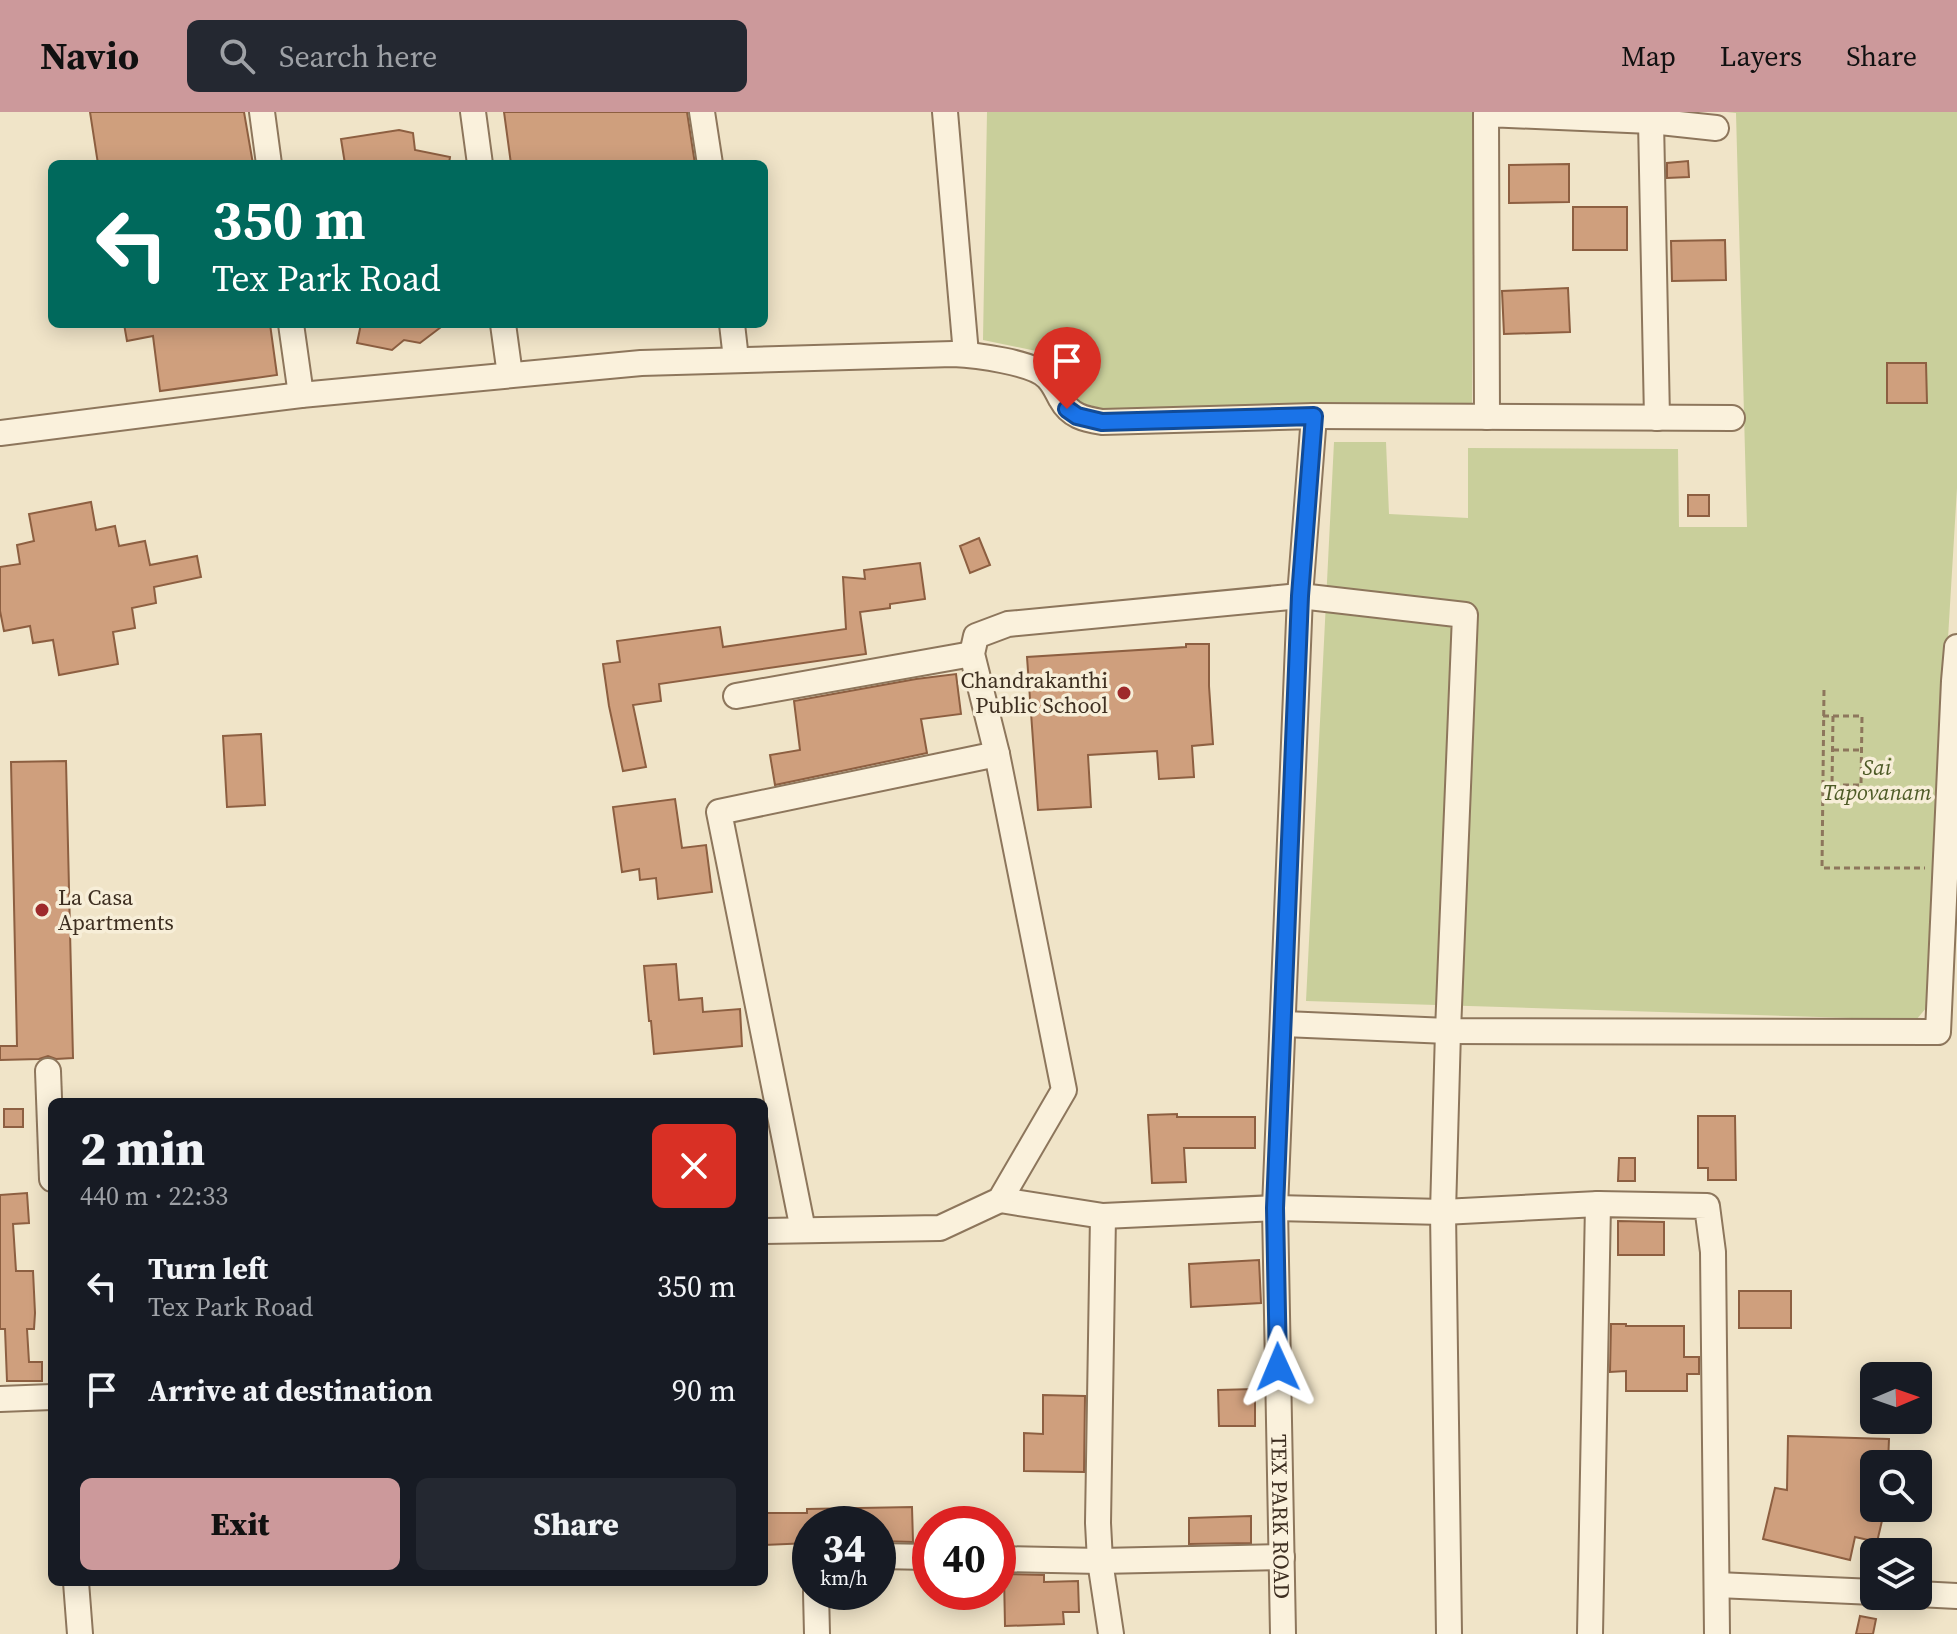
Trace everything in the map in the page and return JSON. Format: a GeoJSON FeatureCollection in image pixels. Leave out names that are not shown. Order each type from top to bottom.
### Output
{"type":"FeatureCollection","features":[{"type":"Feature","properties":{"kind":"street"},"geometry":{"type":"LineString","coordinates":[[262,112],[268,160]]}},
{"type":"Feature","properties":{"kind":"street"},"geometry":{"type":"LineString","coordinates":[[473,112],[479,160]]}},
{"type":"Feature","properties":{"kind":"street"},"geometry":{"type":"LineString","coordinates":[[702,112],[709,160]]}},
{"type":"Feature","properties":{"kind":"street"},"geometry":{"type":"LineString","coordinates":[[945,112],[974,355]]}},
{"type":"Feature","properties":{"kind":"street"},"geometry":{"type":"LineString","coordinates":[[1487,417],[1486,114],[1651,121],[1716,128]]}},
{"type":"Feature","properties":{"kind":"street"},"geometry":{"type":"LineString","coordinates":[[1651,121],[1657,418]]}},
{"type":"Feature","properties":{"kind":"street"},"geometry":{"type":"LineString","coordinates":[[292,328],[301,395]]}},
{"type":"Feature","properties":{"kind":"street"},"geometry":{"type":"LineString","coordinates":[[504,328],[510,375]]}},
{"type":"Feature","properties":{"kind":"street"},"geometry":{"type":"LineString","coordinates":[[732,328],[736,359]]}},
{"type":"Feature","properties":{"kind":"street"},"geometry":{"type":"LineString","coordinates":[[0,433],[301,395],[641,363],[974,355],[1039,370],[1048,377],[1067,409],[1077,416],[1102,422],[1314,416],[1732,418]]}},
{"type":"Feature","properties":{"kind":"street","name":"TEX PARK ROAD"},"geometry":{"type":"LineString","coordinates":[[1283,1634],[1275,1208],[1300,596],[1314,416]]}},
{"type":"Feature","properties":{"kind":"street"},"geometry":{"type":"LineString","coordinates":[[1000,1200],[1064,1090],[997,754],[972,654],[976,636],[1008,624],[1300,596],[1465,615],[1443,1212],[1449,1634]]}},
{"type":"Feature","properties":{"kind":"street"},"geometry":{"type":"LineString","coordinates":[[1284,1024],[1448,1031],[1947,1035],[1945,869],[1953,803],[1957,647]]}},
{"type":"Feature","properties":{"kind":"street"},"geometry":{"type":"LineString","coordinates":[[736,696],[972,654]]}},
{"type":"Feature","properties":{"kind":"street"},"geometry":{"type":"LineString","coordinates":[[803,1230],[719,812],[997,754]]}},
{"type":"Feature","properties":{"kind":"street"},"geometry":{"type":"LineString","coordinates":[[48,1071],[49,1098]]}},
{"type":"Feature","properties":{"kind":"street"},"geometry":{"type":"LineString","coordinates":[[768,1231],[940,1228],[1000,1200],[1103,1216],[1275,1208],[1443,1212],[1598,1204],[1707,1206],[1713,1252],[1717,1634]]}},
{"type":"Feature","properties":{"kind":"street"},"geometry":{"type":"LineString","coordinates":[[1590,1634],[1598,1204]]}},
{"type":"Feature","properties":{"kind":"street"},"geometry":{"type":"LineString","coordinates":[[1103,1216],[1098,1523],[1100,1561],[1111,1634]]}},
{"type":"Feature","properties":{"kind":"street"},"geometry":{"type":"LineString","coordinates":[[0,1399],[48,1397]]}},
{"type":"Feature","properties":{"kind":"street"},"geometry":{"type":"LineString","coordinates":[[1016,1559],[1282,1557]]}},
{"type":"Feature","properties":{"kind":"street"},"geometry":{"type":"LineString","coordinates":[[1717,1585],[1860,1591]]}},
{"type":"Feature","properties":{"kind":"street"},"geometry":{"type":"LineString","coordinates":[[76,1586],[80,1634]]}},
{"type":"Feature","properties":{"kind":"street"},"geometry":{"type":"LineString","coordinates":[[1932,1595],[1957,1596]]}},
{"type":"Feature","properties":{"kind":"street"},"geometry":{"type":"LineString","coordinates":[[816,1610],[817,1634]]}},
{"type":"Feature","properties":{"kind":"path"},"geometry":{"type":"LineString","coordinates":[[1824,690],[1822,868],[1945,869]]}},
{"type":"Feature","properties":{"kind":"path"},"geometry":{"type":"LineString","coordinates":[[1823,716],[1833,716],[1862,716],[1861,785],[1832,785],[1833,716]]}},
{"type":"Feature","properties":{"kind":"path"},"geometry":{"type":"LineString","coordinates":[[1832,750],[1861,750]]}},
{"type":"Feature","properties":{"kind":"green space"},"geometry":{"type":"Polygon","coordinates":[[[987,112],[1473,112],[1472,403],[1112,411],[1078,402],[1046,353],[983,340],[987,112]]]}},
{"type":"Feature","properties":{"kind":"green space","name":"Sai Tapovanam"},"geometry":{"type":"Polygon","coordinates":[[[1726,112],[1957,112],[1957,488],[1933,1000],[1916,1020],[1306,1001],[1334,442],[1386,442],[1389,514],[1468,518],[1468,448],[1678,449],[1679,527],[1747,527],[1736,113],[1726,112]]]}},
{"type":"Feature","properties":{"kind":"building"},"geometry":{"type":"Polygon","coordinates":[[[90,112],[244,112],[252,160],[97,160],[90,112]]]}},
{"type":"Feature","properties":{"kind":"building"},"geometry":{"type":"Polygon","coordinates":[[[504,112],[687,112],[694,160],[510,160],[504,112]]]}},
{"type":"Feature","properties":{"kind":"building"},"geometry":{"type":"Polygon","coordinates":[[[399,130],[413,133],[415,150],[450,157],[450,160],[344,160],[341,139],[399,130]]]}},
{"type":"Feature","properties":{"kind":"building"},"geometry":{"type":"Polygon","coordinates":[[[1688,161],[1689,177],[1667,178],[1667,163],[1688,161]]]}},
{"type":"Feature","properties":{"kind":"building"},"geometry":{"type":"Polygon","coordinates":[[[1569,164],[1569,202],[1509,203],[1509,165],[1569,164]]]}},
{"type":"Feature","properties":{"kind":"building"},"geometry":{"type":"Polygon","coordinates":[[[1573,207],[1627,207],[1627,250],[1573,250],[1573,207]]]}},
{"type":"Feature","properties":{"kind":"building"},"geometry":{"type":"Polygon","coordinates":[[[1725,240],[1726,280],[1672,281],[1671,241],[1725,240]]]}},
{"type":"Feature","properties":{"kind":"building"},"geometry":{"type":"Polygon","coordinates":[[[1568,288],[1570,332],[1504,334],[1502,291],[1568,288]]]}},
{"type":"Feature","properties":{"kind":"building"},"geometry":{"type":"Polygon","coordinates":[[[125,328],[271,328],[277,375],[160,391],[153,336],[127,341],[125,328]]]}},
{"type":"Feature","properties":{"kind":"building"},"geometry":{"type":"Polygon","coordinates":[[[360,328],[440,328],[420,343],[404,340],[392,350],[357,343],[360,328]]]}},
{"type":"Feature","properties":{"kind":"building"},"geometry":{"type":"Polygon","coordinates":[[[1887,363],[1926,363],[1927,403],[1887,403],[1887,363]]]}},
{"type":"Feature","properties":{"kind":"building"},"geometry":{"type":"Polygon","coordinates":[[[1688,495],[1709,495],[1709,516],[1688,516],[1688,495]]]}},
{"type":"Feature","properties":{"kind":"building"},"geometry":{"type":"Polygon","coordinates":[[[91,502],[96,530],[115,526],[119,546],[145,541],[150,565],[197,556],[201,577],[154,587],[156,603],[132,608],[135,628],[113,632],[118,664],[59,675],[53,640],[33,643],[30,626],[4,631],[0,611],[0,567],[20,564],[17,545],[34,541],[29,514],[91,502]]]}},
{"type":"Feature","properties":{"kind":"building"},"geometry":{"type":"Polygon","coordinates":[[[979,538],[990,565],[970,573],[960,546],[979,538]]]}},
{"type":"Feature","properties":{"kind":"building"},"geometry":{"type":"Polygon","coordinates":[[[920,563],[925,599],[860,612],[866,654],[659,684],[661,701],[633,705],[646,767],[623,771],[603,664],[620,662],[617,641],[720,627],[723,647],[846,629],[843,577],[865,579],[864,570],[920,563]]]}},
{"type":"Feature","properties":{"kind":"building","name":"Chandrakanthi Public School"},"geometry":{"type":"Polygon","coordinates":[[[1186,644],[1209,644],[1213,744],[1192,746],[1194,777],[1159,779],[1157,751],[1088,755],[1091,807],[1038,810],[1027,657],[1186,647],[1186,644]]]}},
{"type":"Feature","properties":{"kind":"building"},"geometry":{"type":"Polygon","coordinates":[[[956,674],[961,714],[921,719],[927,753],[775,785],[770,755],[800,750],[794,701],[956,674]]]}},
{"type":"Feature","properties":{"kind":"building"},"geometry":{"type":"Polygon","coordinates":[[[261,734],[265,805],[227,807],[223,736],[261,734]]]}},
{"type":"Feature","properties":{"kind":"building","name":"La Casa Apartments"},"geometry":{"type":"Polygon","coordinates":[[[66,761],[73,1058],[48,1056],[0,1060],[0,1046],[17,1046],[11,762],[66,761]]]}},
{"type":"Feature","properties":{"kind":"building"},"geometry":{"type":"Polygon","coordinates":[[[675,799],[682,848],[706,845],[712,892],[658,899],[656,878],[640,880],[639,869],[622,872],[613,807],[675,799]]]}},
{"type":"Feature","properties":{"kind":"building"},"geometry":{"type":"Polygon","coordinates":[[[676,964],[679,1000],[702,998],[703,1012],[740,1009],[742,1046],[654,1054],[644,966],[676,964]]]}},
{"type":"Feature","properties":{"kind":"building"},"geometry":{"type":"Polygon","coordinates":[[[4,1109],[23,1109],[23,1127],[4,1127],[4,1109]]]}},
{"type":"Feature","properties":{"kind":"building"},"geometry":{"type":"Polygon","coordinates":[[[1177,1114],[1177,1117],[1255,1117],[1255,1148],[1184,1148],[1186,1182],[1152,1183],[1148,1115],[1177,1114]]]}},
{"type":"Feature","properties":{"kind":"building"},"geometry":{"type":"Polygon","coordinates":[[[1698,1116],[1735,1116],[1736,1180],[1708,1180],[1708,1168],[1698,1168],[1698,1116]]]}},
{"type":"Feature","properties":{"kind":"building"},"geometry":{"type":"Polygon","coordinates":[[[1619,1158],[1635,1158],[1635,1181],[1618,1181],[1619,1158]]]}},
{"type":"Feature","properties":{"kind":"building"},"geometry":{"type":"Polygon","coordinates":[[[27,1193],[29,1223],[13,1224],[16,1271],[33,1271],[35,1313],[34,1329],[27,1329],[29,1362],[42,1362],[42,1381],[7,1381],[5,1329],[0,1329],[0,1195],[27,1193]]]}},
{"type":"Feature","properties":{"kind":"building"},"geometry":{"type":"Polygon","coordinates":[[[1618,1221],[1664,1222],[1664,1255],[1618,1255],[1618,1221]]]}},
{"type":"Feature","properties":{"kind":"building"},"geometry":{"type":"Polygon","coordinates":[[[1259,1260],[1261,1303],[1191,1307],[1189,1264],[1259,1260]]]}},
{"type":"Feature","properties":{"kind":"building"},"geometry":{"type":"Polygon","coordinates":[[[1739,1291],[1791,1291],[1791,1328],[1739,1328],[1739,1291]]]}},
{"type":"Feature","properties":{"kind":"building"},"geometry":{"type":"Polygon","coordinates":[[[1611,1324],[1684,1326],[1684,1357],[1699,1357],[1699,1374],[1687,1374],[1687,1391],[1626,1391],[1626,1371],[1610,1372],[1611,1324]]]}},
{"type":"Feature","properties":{"kind":"building"},"geometry":{"type":"Polygon","coordinates":[[[1255,1389],[1255,1426],[1219,1426],[1218,1390],[1255,1389]]]}},
{"type":"Feature","properties":{"kind":"building"},"geometry":{"type":"Polygon","coordinates":[[[1043,1395],[1085,1396],[1084,1472],[1024,1471],[1024,1433],[1043,1434],[1043,1395]]]}},
{"type":"Feature","properties":{"kind":"building"},"geometry":{"type":"Polygon","coordinates":[[[1788,1436],[1889,1439],[1889,1450],[1860,1450],[1860,1522],[1882,1522],[1878,1538],[1855,1537],[1850,1560],[1763,1539],[1775,1488],[1787,1490],[1788,1436]]]}},
{"type":"Feature","properties":{"kind":"building"},"geometry":{"type":"Polygon","coordinates":[[[896,1507],[912,1507],[912,1542],[896,1542],[896,1507]]]}},
{"type":"Feature","properties":{"kind":"building"},"geometry":{"type":"Polygon","coordinates":[[[768,1513],[792,1513],[792,1544],[768,1545],[768,1513]]]}},
{"type":"Feature","properties":{"kind":"building"},"geometry":{"type":"Polygon","coordinates":[[[1251,1516],[1251,1543],[1189,1544],[1189,1518],[1251,1516]]]}},
{"type":"Feature","properties":{"kind":"building"},"geometry":{"type":"Polygon","coordinates":[[[1016,1574],[1044,1575],[1044,1582],[1078,1581],[1079,1612],[1063,1612],[1064,1624],[1005,1626],[1005,1610],[1016,1610],[1016,1574]]]}},
{"type":"Feature","properties":{"kind":"building"},"geometry":{"type":"Polygon","coordinates":[[[1860,1616],[1876,1619],[1873,1634],[1856,1634],[1860,1616]]]}},
{"type":"Feature","properties":{"kind":"place","name":"Chandrakanthi Public School"},"geometry":{"type":"Point","coordinates":[1124,693]}},
{"type":"Feature","properties":{"kind":"place","name":"La Casa Apartments"},"geometry":{"type":"Point","coordinates":[42,910]}},
{"type":"Feature","properties":{"kind":"route"},"geometry":{"type":"LineString","coordinates":[[1067,409],[1077,416],[1102,422],[1314,416],[1300,596],[1275,1208],[1278,1367]]}}]}
